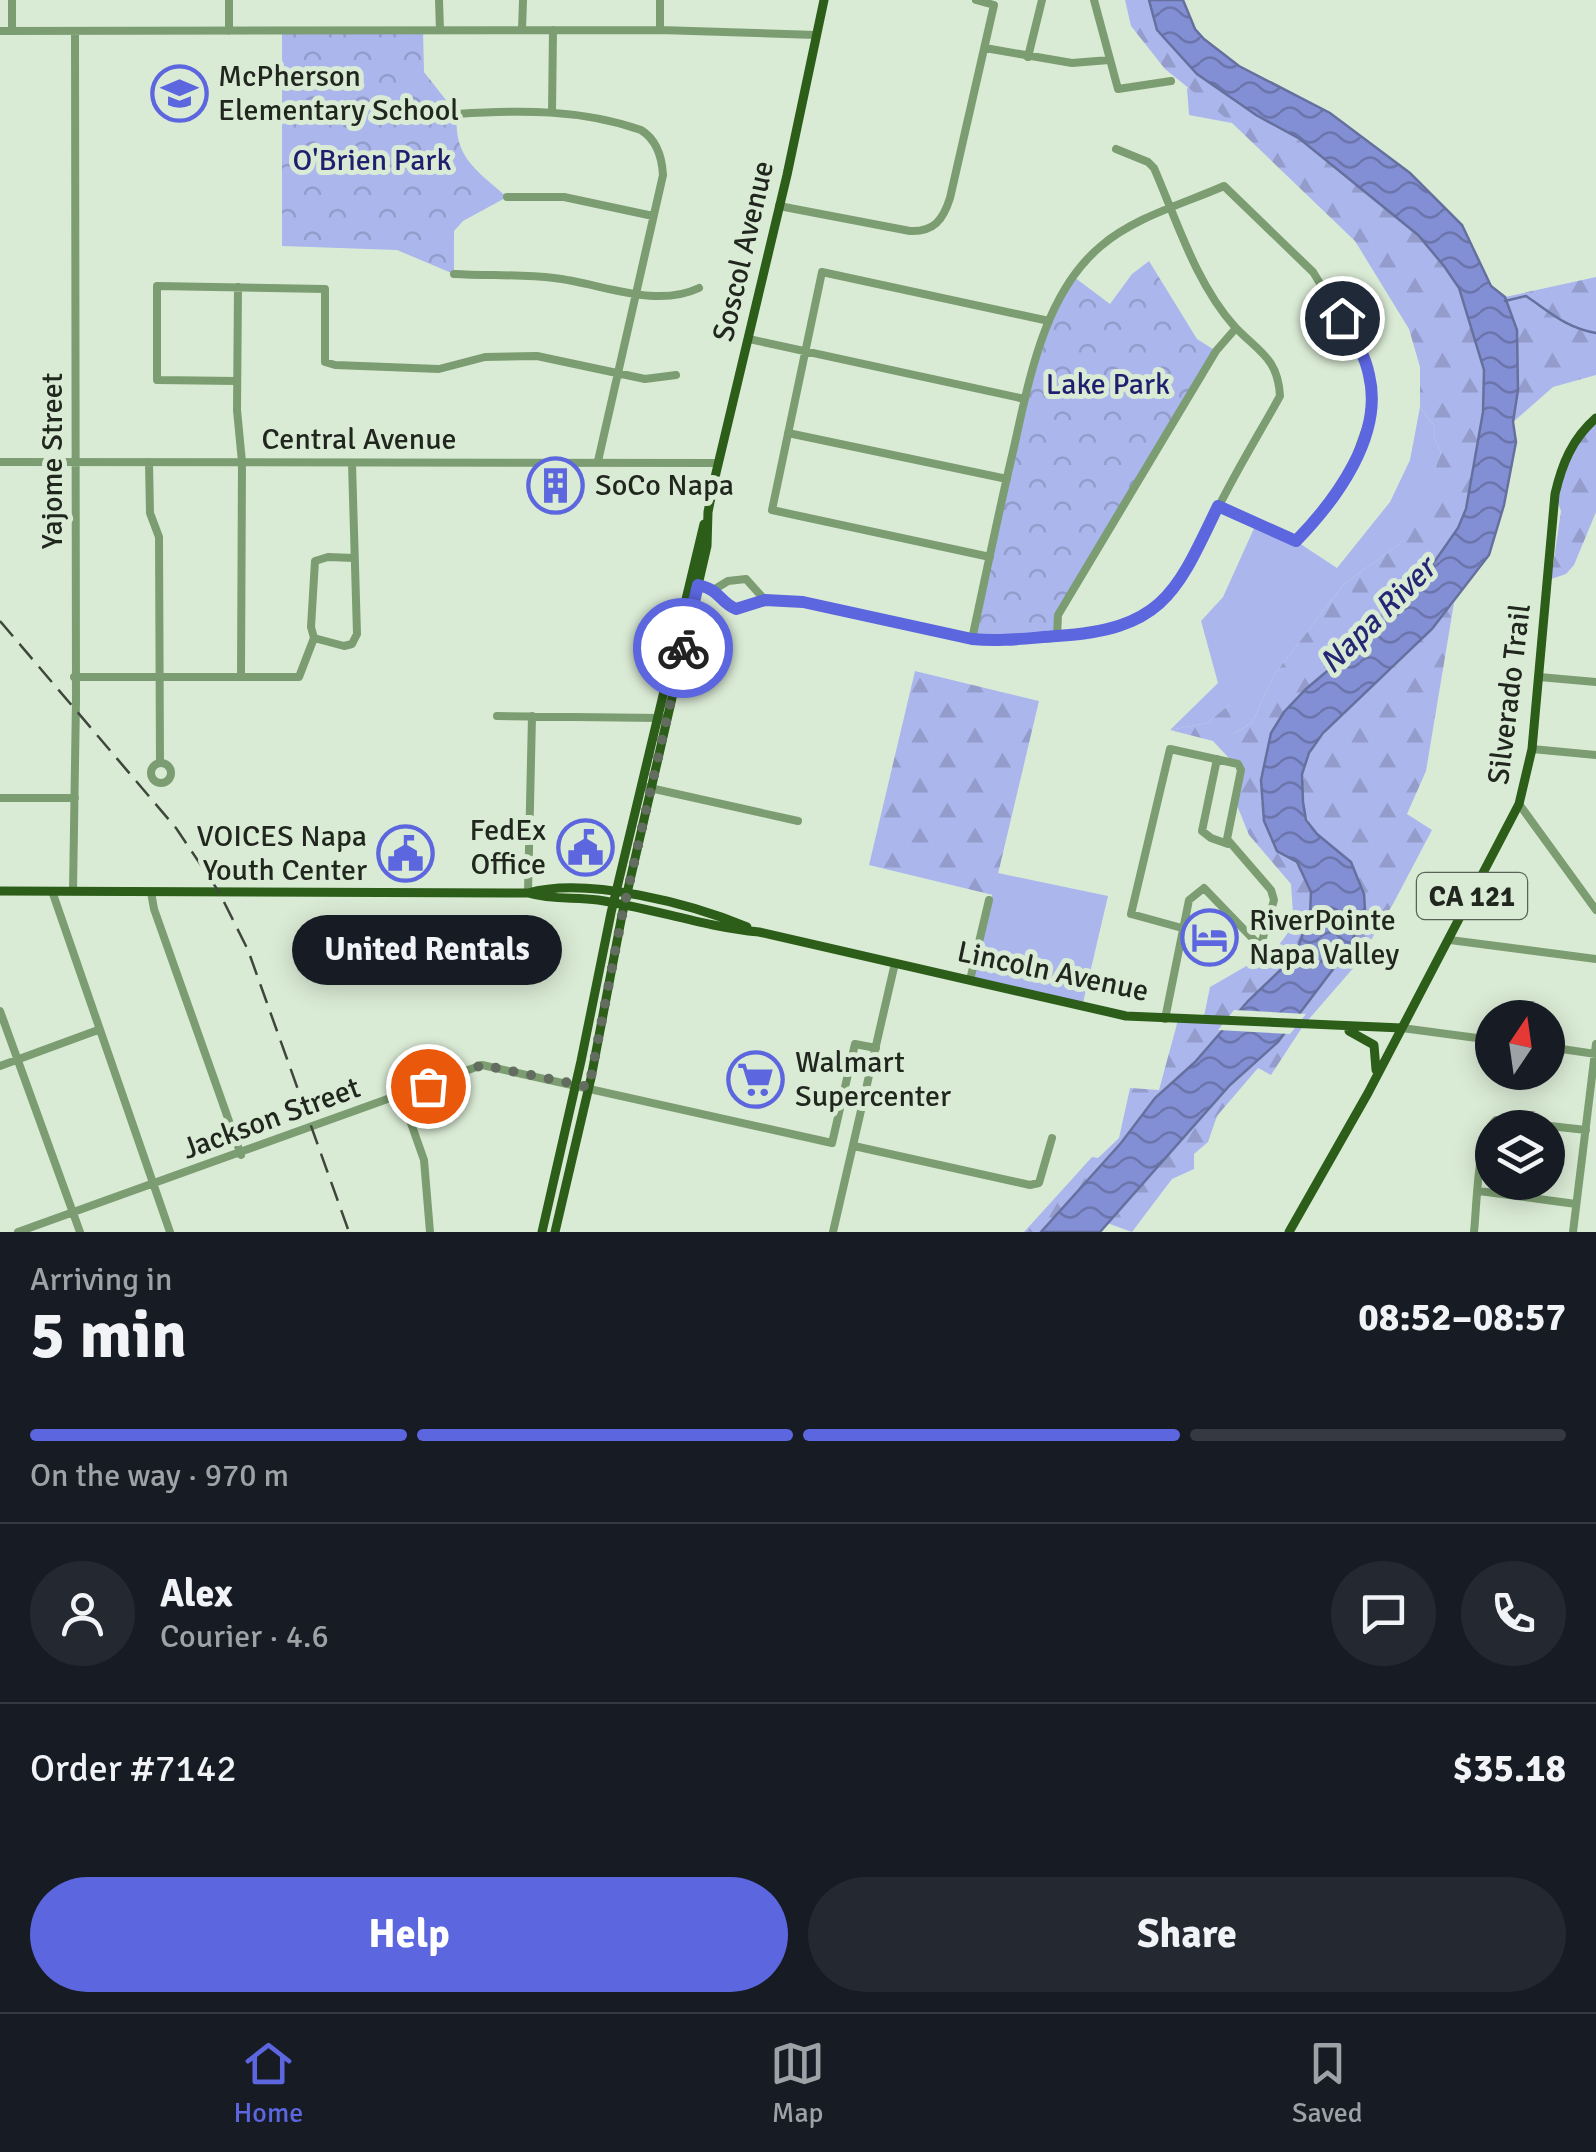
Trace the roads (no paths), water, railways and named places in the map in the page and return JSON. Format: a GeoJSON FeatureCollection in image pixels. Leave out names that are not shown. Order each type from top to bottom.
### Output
{"type":"FeatureCollection","features":[{"type":"Feature","properties":{"kind":"main road","name":"Soscol Avenue"},"geometry":{"type":"LineString","coordinates":[[556,1232],[589,1087],[624,906],[622,892],[693,583],[707,546],[708,512],[718,463],[824,0]]}},
{"type":"Feature","properties":{"kind":"main road","name":"Silverado Trail"},"geometry":{"type":"LineString","coordinates":[[1289,1232],[1376,1078],[1519,804],[1532,750],[1555,494],[1567,454],[1596,418]]}},
{"type":"Feature","properties":{"kind":"main road","name":"Lincoln Avenue"},"geometry":{"type":"LineString","coordinates":[[0,891],[528,893],[546,888],[622,892],[733,921],[759,932]]}},
{"type":"Feature","properties":{"kind":"main road","name":"Soscol Avenue"},"geometry":{"type":"LineString","coordinates":[[542,1232],[613,903],[622,892]]}},
{"type":"Feature","properties":{"kind":"main road","name":"Lincoln Avenue"},"geometry":{"type":"LineString","coordinates":[[528,893],[548,899],[613,903],[759,932],[1115,1014],[1402,1028]]}},
{"type":"Feature","properties":{"kind":"main road"},"geometry":{"type":"LineString","coordinates":[[1332,1027],[1372,1042],[1377,1058],[1376,1078]]}},
{"type":"Feature","properties":{"kind":"street"},"geometry":{"type":"LineString","coordinates":[[12,0],[12,31]]}},
{"type":"Feature","properties":{"kind":"street"},"geometry":{"type":"LineString","coordinates":[[228,31],[229,0]]}},
{"type":"Feature","properties":{"kind":"street"},"geometry":{"type":"LineString","coordinates":[[439,0],[440,30]]}},
{"type":"Feature","properties":{"kind":"street"},"geometry":{"type":"LineString","coordinates":[[522,30],[523,0]]}},
{"type":"Feature","properties":{"kind":"street"},"geometry":{"type":"LineString","coordinates":[[660,0],[660,30]]}},
{"type":"Feature","properties":{"kind":"street"},"geometry":{"type":"LineString","coordinates":[[779,206],[910,231],[922,232],[935,226],[950,198],[994,5],[976,0]]}},
{"type":"Feature","properties":{"kind":"street"},"geometry":{"type":"LineString","coordinates":[[1028,56],[1042,0]]}},
{"type":"Feature","properties":{"kind":"street"},"geometry":{"type":"LineString","coordinates":[[1094,0],[1118,89],[1171,81]]}},
{"type":"Feature","properties":{"kind":"street"},"geometry":{"type":"LineString","coordinates":[[0,30],[660,30],[816,35]]}},
{"type":"Feature","properties":{"kind":"street"},"geometry":{"type":"LineString","coordinates":[[552,112],[553,30]]}},
{"type":"Feature","properties":{"kind":"street","name":"Yajome Street"},"geometry":{"type":"LineString","coordinates":[[73,891],[76,32]]}},
{"type":"Feature","properties":{"kind":"street"},"geometry":{"type":"LineString","coordinates":[[984,48],[1072,63],[1109,60]]}},
{"type":"Feature","properties":{"kind":"street"},"geometry":{"type":"LineString","coordinates":[[458,114],[552,112],[631,126],[650,136],[660,154],[663,176],[598,461]]}},
{"type":"Feature","properties":{"kind":"street"},"geometry":{"type":"LineString","coordinates":[[693,583],[715,589],[736,609],[765,600],[835,608],[998,642],[1105,632],[1149,612],[1168,596],[1187,571],[1218,506],[1280,396],[1279,376],[1269,358],[1236,328],[1210,294],[1148,162],[1116,150]]}},
{"type":"Feature","properties":{"kind":"street"},"geometry":{"type":"LineString","coordinates":[[972,639],[1025,399],[1049,321],[1078,269],[1099,247],[1124,228],[1224,186],[1313,272],[1358,345],[1369,372],[1372,400],[1362,444],[1352,467],[1340,488],[1296,541],[1218,506]]}},
{"type":"Feature","properties":{"kind":"street"},"geometry":{"type":"LineString","coordinates":[[507,197],[564,197],[653,216]]}},
{"type":"Feature","properties":{"kind":"street"},"geometry":{"type":"LineString","coordinates":[[990,558],[772,510],[822,272],[1049,321]]}},
{"type":"Feature","properties":{"kind":"street"},"geometry":{"type":"LineString","coordinates":[[454,274],[555,278],[635,294],[687,294],[699,288]]}},
{"type":"Feature","properties":{"kind":"street"},"geometry":{"type":"LineString","coordinates":[[236,381],[157,380],[157,286],[325,290],[325,362],[439,369],[484,357],[536,356],[645,378],[676,375]]}},
{"type":"Feature","properties":{"kind":"street"},"geometry":{"type":"LineString","coordinates":[[238,288],[241,676]]}},
{"type":"Feature","properties":{"kind":"street"},"geometry":{"type":"LineString","coordinates":[[1058,636],[1058,615],[1067,599],[1216,350],[1236,328]]}},
{"type":"Feature","properties":{"kind":"street"},"geometry":{"type":"LineString","coordinates":[[749,339],[1025,399]]}},
{"type":"Feature","properties":{"kind":"street"},"geometry":{"type":"LineString","coordinates":[[788,432],[1007,479]]}},
{"type":"Feature","properties":{"kind":"street","name":"Central Avenue"},"geometry":{"type":"LineString","coordinates":[[0,462],[718,463]]}},
{"type":"Feature","properties":{"kind":"street"},"geometry":{"type":"LineString","coordinates":[[149,462],[150,512],[159,537],[160,763]]}},
{"type":"Feature","properties":{"kind":"street"},"geometry":{"type":"LineString","coordinates":[[314,638],[344,646],[352,644],[357,634],[352,463]]}},
{"type":"Feature","properties":{"kind":"street"},"geometry":{"type":"LineString","coordinates":[[74,676],[299,677],[314,638],[311,625],[315,561],[354,558]]}},
{"type":"Feature","properties":{"kind":"street"},"geometry":{"type":"LineString","coordinates":[[715,589],[728,581],[746,579],[765,600]]}},
{"type":"Feature","properties":{"kind":"street"},"geometry":{"type":"LineString","coordinates":[[1538,676],[1596,682]]}},
{"type":"Feature","properties":{"kind":"street"},"geometry":{"type":"LineString","coordinates":[[497,716],[662,718]]}},
{"type":"Feature","properties":{"kind":"street"},"geometry":{"type":"LineString","coordinates":[[528,893],[532,716]]}},
{"type":"Feature","properties":{"kind":"street"},"geometry":{"type":"LineString","coordinates":[[1182,928],[1131,914],[1170,749],[1238,764],[1226,834],[1228,844]]}},
{"type":"Feature","properties":{"kind":"street"},"geometry":{"type":"LineString","coordinates":[[1532,750],[1596,755]]}},
{"type":"Feature","properties":{"kind":"street"},"geometry":{"type":"LineString","coordinates":[[1165,1019],[1189,900],[1204,888],[1254,942],[1260,943],[1273,895],[1228,844],[1202,831],[1217,758]]}},
{"type":"Feature","properties":{"kind":"street"},"geometry":{"type":"LineString","coordinates":[[646,787],[798,821]]}},
{"type":"Feature","properties":{"kind":"street"},"geometry":{"type":"LineString","coordinates":[[0,798],[75,798]]}},
{"type":"Feature","properties":{"kind":"street"},"geometry":{"type":"LineString","coordinates":[[1519,804],[1596,910]]}},
{"type":"Feature","properties":{"kind":"street"},"geometry":{"type":"LineString","coordinates":[[52,891],[170,1232]]}},
{"type":"Feature","properties":{"kind":"street"},"geometry":{"type":"LineString","coordinates":[[151,892],[240,1154]]}},
{"type":"Feature","properties":{"kind":"street"},"geometry":{"type":"LineString","coordinates":[[970,980],[989,900]]}},
{"type":"Feature","properties":{"kind":"street"},"geometry":{"type":"LineString","coordinates":[[1450,940],[1596,960]]}},
{"type":"Feature","properties":{"kind":"street"},"geometry":{"type":"LineString","coordinates":[[833,1232],[895,963]]}},
{"type":"Feature","properties":{"kind":"street"},"geometry":{"type":"LineString","coordinates":[[0,1011],[80,1232]]}},
{"type":"Feature","properties":{"kind":"street"},"geometry":{"type":"LineString","coordinates":[[1402,1028],[1475,1038]]}},
{"type":"Feature","properties":{"kind":"street"},"geometry":{"type":"LineString","coordinates":[[0,1066],[98,1030]]}},
{"type":"Feature","properties":{"kind":"street","name":"Jackson Street"},"geometry":{"type":"LineString","coordinates":[[18,1232],[482,1065],[832,1143],[856,1044],[876,1048]]}},
{"type":"Feature","properties":{"kind":"street"},"geometry":{"type":"LineString","coordinates":[[1572,1232],[1596,1044]]}},
{"type":"Feature","properties":{"kind":"street"},"geometry":{"type":"LineString","coordinates":[[1565,1050],[1596,1054]]}},
{"type":"Feature","properties":{"kind":"street"},"geometry":{"type":"LineString","coordinates":[[401,1096],[424,1160],[430,1232]]}},
{"type":"Feature","properties":{"kind":"street"},"geometry":{"type":"LineString","coordinates":[[1565,1128],[1586,1130]]}},
{"type":"Feature","properties":{"kind":"street"},"geometry":{"type":"LineString","coordinates":[[854,1146],[1030,1185],[1039,1183],[1044,1175],[1052,1138]]}},
{"type":"Feature","properties":{"kind":"street"},"geometry":{"type":"LineString","coordinates":[[1582,1152],[1596,1154]]}},
{"type":"Feature","properties":{"kind":"street"},"geometry":{"type":"LineString","coordinates":[[1474,1232],[1478,1200]]}},
{"type":"Feature","properties":{"kind":"street"},"geometry":{"type":"LineString","coordinates":[[1546,1200],[1576,1204]]}},
{"type":"Feature","properties":{"kind":"water"},"geometry":{"type":"Polygon","coordinates":[[[1149,0],[1183,0],[1195,29],[1204,39],[1239,66],[1330,113],[1410,173],[1462,225],[1491,286],[1505,297],[1517,330],[1518,390],[1513,422],[1516,442],[1489,555],[1432,629],[1323,733],[1309,753],[1302,774],[1306,820],[1351,862],[1364,894],[1365,910],[1349,948],[1278,1042],[1230,1085],[1100,1232],[1041,1232],[1121,1143],[1155,1098],[1195,1062],[1248,1001],[1294,957],[1310,916],[1311,892],[1297,862],[1277,851],[1264,821],[1261,780],[1271,733],[1306,689],[1403,607],[1458,528],[1466,509],[1483,412],[1484,370],[1459,288],[1444,266],[1418,235],[1300,139],[1256,115],[1197,74],[1157,30],[1149,0]]]}},
{"type":"Feature","properties":{"kind":"waterway"},"geometry":{"type":"LineString","coordinates":[[1505,301],[1526,296],[1567,323],[1596,333]]}},
{"type":"Feature","properties":{"kind":"railway"},"geometry":{"type":"LineString","coordinates":[[0,621],[176,828],[219,892],[248,950],[349,1232]]}},
{"type":"Feature","properties":{"kind":"place","name":"McPherson Elementary School"},"geometry":{"type":"Point","coordinates":[179,93]}},
{"type":"Feature","properties":{"kind":"place","name":"SoCo Napa"},"geometry":{"type":"Point","coordinates":[556,485]}},
{"type":"Feature","properties":{"kind":"place","name":"FedEx Office"},"geometry":{"type":"Point","coordinates":[585,847]}},
{"type":"Feature","properties":{"kind":"place","name":"VOICES Napa Youth Center"},"geometry":{"type":"Point","coordinates":[406,853]}},
{"type":"Feature","properties":{"kind":"place","name":"RiverPointe Napa Valley"},"geometry":{"type":"Point","coordinates":[1210,937]}},
{"type":"Feature","properties":{"kind":"place","name":"Walmart Supercenter"},"geometry":{"type":"Point","coordinates":[756,1079]}},
{"type":"Feature","properties":{"kind":"place","name":"United Rentals"},"geometry":{"type":"Point","coordinates":[428,1086]}},
{"type":"Feature","properties":{"kind":"park label","name":"O'Brien Park"},"geometry":{"type":"Point","coordinates":[372,160]}},
{"type":"Feature","properties":{"kind":"park label","name":"Lake Park"},"geometry":{"type":"Point","coordinates":[1108,384]}},
{"type":"Feature","properties":{"kind":"water label","name":"Napa River"},"geometry":{"type":"Point","coordinates":[1377,615]}}]}
